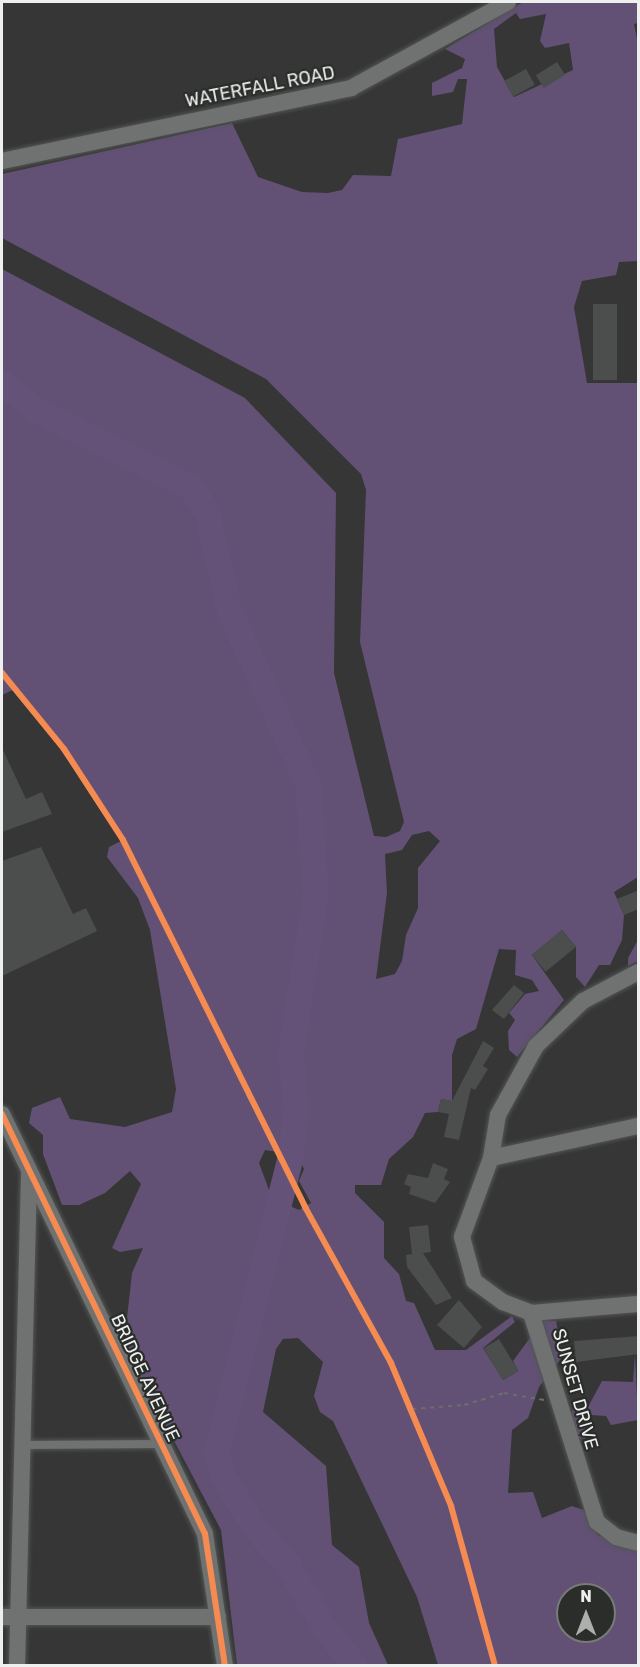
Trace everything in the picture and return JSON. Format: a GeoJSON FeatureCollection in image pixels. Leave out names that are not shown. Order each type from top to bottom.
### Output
{"type":"FeatureCollection","features":[{"type":"Feature","properties":{"kind":"street","name":"WATERFALL ROAD"},"geometry":{"type":"LineString","coordinates":[[2,161],[351,88],[508,2]]}},
{"type":"Feature","properties":{"kind":"street","name":"SUNSET DRIVE"},"geometry":{"type":"LineString","coordinates":[[639,972],[583,1001],[536,1046],[498,1115],[491,1158],[472,1198],[463,1254],[474,1281],[501,1301],[531,1312],[559,1398],[582,1488],[597,1522],[616,1538],[639,1543]]}},
{"type":"Feature","properties":{"kind":"street","name":"BRIDGE AVENUE"},"geometry":{"type":"LineString","coordinates":[[2,1114],[159,1444],[205,1533],[225,1665]]}},
{"type":"Feature","properties":{"kind":"street"},"geometry":{"type":"LineString","coordinates":[[491,1158],[639,1126]]}},
{"type":"Feature","properties":{"kind":"street"},"geometry":{"type":"LineString","coordinates":[[18,1665],[10,1617],[23,1445],[29,1170]]}},
{"type":"Feature","properties":{"kind":"street"},"geometry":{"type":"LineString","coordinates":[[531,1312],[639,1304]]}},
{"type":"Feature","properties":{"kind":"street"},"geometry":{"type":"LineString","coordinates":[[10,1617],[218,1617]]}},
{"type":"Feature","properties":{"kind":"lane"},"geometry":{"type":"LineString","coordinates":[[23,1445],[159,1444]]}},
{"type":"Feature","properties":{"kind":"path"},"geometry":{"type":"LineString","coordinates":[[415,1416],[411,1406],[464,1405],[504,1393],[559,1398]]}},
{"type":"Feature","properties":{"kind":"shaded area"},"geometry":{"type":"Polygon","coordinates":[[[523,2],[638,2],[638,23],[634,24],[638,44],[638,261],[619,262],[616,275],[582,281],[574,307],[587,383],[638,383],[638,877],[614,892],[624,915],[622,940],[610,965],[599,965],[585,987],[576,977],[576,947],[562,930],[532,955],[564,1000],[517,1057],[509,1050],[508,1031],[515,1020],[509,1013],[525,994],[539,991],[532,980],[515,975],[516,950],[499,949],[476,1029],[457,1039],[452,1055],[452,1101],[441,1099],[438,1112],[425,1113],[413,1137],[389,1159],[381,1185],[355,1185],[355,1193],[384,1222],[384,1258],[399,1274],[406,1301],[414,1303],[435,1350],[466,1350],[512,1316],[515,1322],[483,1348],[503,1380],[518,1371],[513,1361],[543,1320],[556,1321],[563,1356],[539,1387],[528,1418],[512,1430],[508,1493],[533,1492],[542,1518],[572,1506],[584,1510],[598,1535],[638,1547],[638,1665],[438,1665],[417,1597],[333,1421],[320,1412],[314,1396],[323,1362],[298,1338],[283,1339],[276,1349],[263,1412],[326,1466],[332,1545],[359,1567],[369,1623],[388,1665],[237,1665],[221,1530],[162,1418],[160,1399],[146,1392],[124,1345],[132,1273],[143,1248],[120,1252],[112,1248],[141,1184],[130,1171],[105,1193],[79,1205],[62,1205],[43,1154],[43,1135],[29,1123],[32,1108],[60,1097],[70,1119],[125,1127],[172,1112],[176,1089],[150,930],[138,898],[107,857],[109,847],[123,840],[26,700],[15,689],[2,695],[2,269],[245,398],[336,493],[334,673],[374,836],[386,837],[400,831],[404,822],[360,642],[366,490],[361,474],[266,379],[2,238],[2,174],[232,123],[258,177],[302,192],[328,193],[342,190],[353,175],[391,176],[398,139],[462,124],[467,79],[458,79],[453,92],[432,96],[432,83],[462,68],[465,59],[445,49],[523,2]],[[516,13],[494,29],[497,67],[514,97],[573,70],[569,43],[545,48],[540,41],[546,14],[520,19],[516,13]],[[429,831],[412,835],[402,850],[385,854],[387,893],[376,979],[395,974],[402,961],[406,935],[418,908],[418,868],[440,841],[429,831]],[[265,1150],[259,1163],[272,1198],[299,1210],[311,1203],[299,1181],[304,1169],[297,1155],[265,1150]]]}},
{"type":"Feature","properties":{"kind":"shaded area"},"geometry":{"type":"Polygon","coordinates":[[[638,940],[638,961],[628,966],[628,958],[638,940]]]}},
{"type":"Feature","properties":{"kind":"shaded area"},"geometry":{"type":"Polygon","coordinates":[[[635,1354],[638,1420],[611,1425],[606,1416],[591,1415],[585,1439],[576,1438],[569,1417],[575,1406],[588,1407],[602,1381],[633,1382],[635,1354]]]}},
{"type":"Feature","properties":{"kind":"building"},"geometry":{"type":"Polygon","coordinates":[[[557,62],[565,75],[544,88],[536,75],[557,62]]]}},
{"type":"Feature","properties":{"kind":"building"},"geometry":{"type":"Polygon","coordinates":[[[526,69],[535,85],[513,97],[504,81],[526,69]]]}},
{"type":"Feature","properties":{"kind":"building"},"geometry":{"type":"Polygon","coordinates":[[[593,304],[617,304],[617,380],[593,380],[593,304]]]}},
{"type":"Feature","properties":{"kind":"building"},"geometry":{"type":"Polygon","coordinates":[[[2,748],[26,799],[42,792],[52,814],[2,832],[2,748]]]}},
{"type":"Feature","properties":{"kind":"building"},"geometry":{"type":"Polygon","coordinates":[[[41,847],[73,914],[86,908],[97,931],[2,976],[2,861],[41,847]]]}},
{"type":"Feature","properties":{"kind":"building"},"geometry":{"type":"Polygon","coordinates":[[[639,890],[639,909],[624,915],[617,899],[639,890]]]}},
{"type":"Feature","properties":{"kind":"building"},"geometry":{"type":"Polygon","coordinates":[[[562,930],[576,947],[546,972],[532,955],[562,930]]]}},
{"type":"Feature","properties":{"kind":"building"},"geometry":{"type":"Polygon","coordinates":[[[514,985],[524,993],[504,1019],[492,1010],[514,985]]]}},
{"type":"Feature","properties":{"kind":"building"},"geometry":{"type":"Polygon","coordinates":[[[483,1041],[494,1048],[483,1066],[488,1069],[475,1090],[471,1088],[459,1140],[444,1137],[449,1114],[438,1112],[441,1099],[452,1101],[483,1041]]]}},
{"type":"Feature","properties":{"kind":"building"},"geometry":{"type":"Polygon","coordinates":[[[433,1163],[448,1169],[444,1179],[450,1182],[435,1203],[409,1194],[411,1187],[404,1184],[408,1174],[428,1178],[433,1163]]]}},
{"type":"Feature","properties":{"kind":"building"},"geometry":{"type":"Polygon","coordinates":[[[428,1225],[431,1252],[423,1253],[452,1298],[436,1305],[407,1267],[406,1255],[412,1254],[409,1227],[428,1225]]]}},
{"type":"Feature","properties":{"kind":"building"},"geometry":{"type":"Polygon","coordinates":[[[459,1300],[482,1327],[464,1348],[437,1325],[459,1300]]]}},
{"type":"Feature","properties":{"kind":"building"},"geometry":{"type":"Polygon","coordinates":[[[639,1336],[639,1354],[576,1362],[574,1341],[639,1336]]]}},
{"type":"Feature","properties":{"kind":"building"},"geometry":{"type":"Polygon","coordinates":[[[499,1339],[518,1371],[503,1380],[484,1348],[499,1339]]]}},
{"type":"Feature","properties":{"kind":"waterway"},"geometry":{"type":"LineString","coordinates":[[2,383],[37,411],[192,488],[208,515],[229,609],[308,785],[316,894],[291,1052],[296,1110],[291,1156],[217,1450],[222,1474],[255,1528],[287,1563],[324,1627],[355,1666]]}},
{"type":"Feature","properties":{"kind":"cycle path"},"geometry":{"type":"LineString","coordinates":[[2,673],[64,749],[123,840],[305,1207],[391,1363],[451,1506],[495,1666]]}},
{"type":"Feature","properties":{"kind":"cycle path"},"geometry":{"type":"LineString","coordinates":[[2,1114],[205,1534],[225,1666]]}}]}
